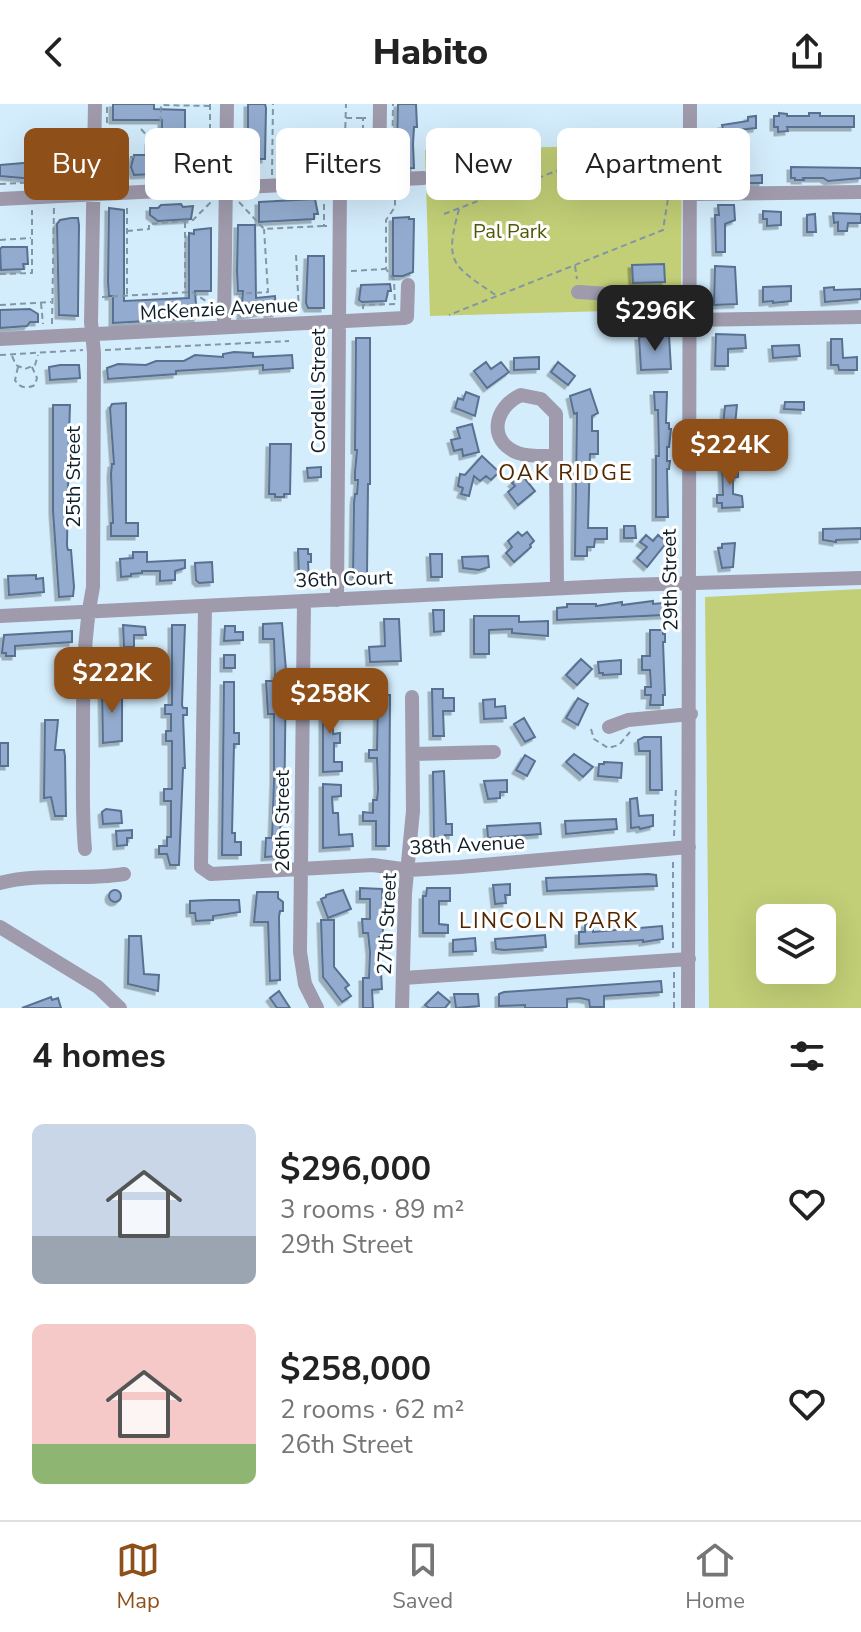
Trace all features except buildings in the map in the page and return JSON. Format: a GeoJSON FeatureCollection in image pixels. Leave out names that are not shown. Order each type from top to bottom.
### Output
{"type":"FeatureCollection","features":[{"type":"Feature","properties":{"kind":"street","name":"25th Street"},"geometry":{"type":"LineString","coordinates":[[95,104],[95,128]]}},
{"type":"Feature","properties":{"kind":"street"},"geometry":{"type":"LineString","coordinates":[[227,104],[227,128]]}},
{"type":"Feature","properties":{"kind":"street"},"geometry":{"type":"LineString","coordinates":[[380,104],[382,128]]}},
{"type":"Feature","properties":{"kind":"street","name":"29th Street"},"geometry":{"type":"LineString","coordinates":[[690,104],[690,128]]}},
{"type":"Feature","properties":{"kind":"street"},"geometry":{"type":"LineString","coordinates":[[410,179],[423,178]]}},
{"type":"Feature","properties":{"kind":"street"},"geometry":{"type":"LineString","coordinates":[[750,193],[861,192]]}},
{"type":"Feature","properties":{"kind":"street"},"geometry":{"type":"LineString","coordinates":[[0,199],[24,196]]}},
{"type":"Feature","properties":{"kind":"street","name":"25th Street"},"geometry":{"type":"LineString","coordinates":[[85,849],[82,823],[83,682],[88,611],[93,587],[94,200]]}},
{"type":"Feature","properties":{"kind":"street"},"geometry":{"type":"LineString","coordinates":[[224,324],[226,200]]}},
{"type":"Feature","properties":{"kind":"street","name":"Cordell Street"},"geometry":{"type":"LineString","coordinates":[[337,600],[340,200]]}},
{"type":"Feature","properties":{"kind":"street","name":"29th Street"},"geometry":{"type":"LineString","coordinates":[[688,1008],[691,714],[689,200]]}},
{"type":"Feature","properties":{"kind":"street","name":"McKenzie Avenue"},"geometry":{"type":"LineString","coordinates":[[0,339],[93,343],[224,324],[407,317],[408,285]]}},
{"type":"Feature","properties":{"kind":"street"},"geometry":{"type":"LineString","coordinates":[[578,292],[690,299]]}},
{"type":"Feature","properties":{"kind":"street"},"geometry":{"type":"LineString","coordinates":[[691,320],[861,317]]}},
{"type":"Feature","properties":{"kind":"street"},"geometry":{"type":"LineString","coordinates":[[556,456],[515,452],[501,438],[497,428],[498,417],[510,400],[521,395],[531,396],[550,405],[556,414],[557,588]]}},
{"type":"Feature","properties":{"kind":"street","name":"36th Court"},"geometry":{"type":"LineString","coordinates":[[0,616],[557,588],[861,578]]}},
{"type":"Feature","properties":{"kind":"street","name":"26th Street"},"geometry":{"type":"LineString","coordinates":[[304,601],[300,952],[308,992],[317,1008]]}},
{"type":"Feature","properties":{"kind":"street","name":"38th Avenue"},"geometry":{"type":"LineString","coordinates":[[205,606],[201,867],[211,874],[373,865],[409,870],[689,847]]}},
{"type":"Feature","properties":{"kind":"street","name":"27th Street"},"geometry":{"type":"LineString","coordinates":[[402,1008],[405,893],[413,811],[412,697]]}},
{"type":"Feature","properties":{"kind":"street"},"geometry":{"type":"LineString","coordinates":[[609,727],[628,720],[691,714]]}},
{"type":"Feature","properties":{"kind":"street"},"geometry":{"type":"LineString","coordinates":[[413,754],[494,752]]}},
{"type":"Feature","properties":{"kind":"street"},"geometry":{"type":"LineString","coordinates":[[0,883],[35,876],[98,879],[124,874]]}},
{"type":"Feature","properties":{"kind":"street"},"geometry":{"type":"LineString","coordinates":[[0,927],[98,987],[120,1008]]}},
{"type":"Feature","properties":{"kind":"street"},"geometry":{"type":"LineString","coordinates":[[403,978],[689,959]]}},
{"type":"Feature","properties":{"kind":"path"},"geometry":{"type":"LineString","coordinates":[[104,128],[107,104]]}},
{"type":"Feature","properties":{"kind":"path"},"geometry":{"type":"LineString","coordinates":[[273,104],[272,177],[276,177]]}},
{"type":"Feature","properties":{"kind":"path"},"geometry":{"type":"LineString","coordinates":[[346,104],[346,128]]}},
{"type":"Feature","properties":{"kind":"path"},"geometry":{"type":"LineString","coordinates":[[391,128],[393,104]]}},
{"type":"Feature","properties":{"kind":"path"},"geometry":{"type":"LineString","coordinates":[[141,129],[150,139],[160,139],[161,105],[210,105],[210,128]]}},
{"type":"Feature","properties":{"kind":"path"},"geometry":{"type":"LineString","coordinates":[[346,118],[370,118]]}},
{"type":"Feature","properties":{"kind":"path"},"geometry":{"type":"LineString","coordinates":[[363,118],[363,128]]}},
{"type":"Feature","properties":{"kind":"path"},"geometry":{"type":"LineString","coordinates":[[444,214],[611,150],[632,150],[657,159],[670,186],[663,230],[449,315]]}},
{"type":"Feature","properties":{"kind":"path"},"geometry":{"type":"LineString","coordinates":[[129,157],[134,157]]}},
{"type":"Feature","properties":{"kind":"path"},"geometry":{"type":"LineString","coordinates":[[0,184],[24,183]]}},
{"type":"Feature","properties":{"kind":"path"},"geometry":{"type":"LineString","coordinates":[[127,231],[149,229],[149,224],[193,220],[204,200]]}},
{"type":"Feature","properties":{"kind":"path"},"geometry":{"type":"LineString","coordinates":[[324,200],[324,226]]}},
{"type":"Feature","properties":{"kind":"path"},"geometry":{"type":"LineString","coordinates":[[338,319],[364,313],[363,305],[395,304],[394,280],[386,269],[386,220],[395,207],[393,200]]}},
{"type":"Feature","properties":{"kind":"path"},"geometry":{"type":"LineString","coordinates":[[127,201],[127,295]]}},
{"type":"Feature","properties":{"kind":"path"},"geometry":{"type":"LineString","coordinates":[[232,294],[268,292],[264,229],[239,202]]}},
{"type":"Feature","properties":{"kind":"path"},"geometry":{"type":"LineString","coordinates":[[51,329],[54,205]]}},
{"type":"Feature","properties":{"kind":"path"},"geometry":{"type":"LineString","coordinates":[[0,274],[32,273],[32,206]]}},
{"type":"Feature","properties":{"kind":"path"},"geometry":{"type":"LineString","coordinates":[[460,208],[450,244],[460,270],[497,296]]}},
{"type":"Feature","properties":{"kind":"path"},"geometry":{"type":"LineString","coordinates":[[185,221],[185,293]]}},
{"type":"Feature","properties":{"kind":"path"},"geometry":{"type":"LineString","coordinates":[[264,229],[330,225]]}},
{"type":"Feature","properties":{"kind":"path"},"geometry":{"type":"LineString","coordinates":[[0,240],[32,238]]}},
{"type":"Feature","properties":{"kind":"path"},"geometry":{"type":"LineString","coordinates":[[296,255],[300,317]]}},
{"type":"Feature","properties":{"kind":"path"},"geometry":{"type":"LineString","coordinates":[[575,265],[578,292]]}},
{"type":"Feature","properties":{"kind":"path"},"geometry":{"type":"LineString","coordinates":[[346,271],[386,269]]}},
{"type":"Feature","properties":{"kind":"path"},"geometry":{"type":"LineString","coordinates":[[101,308],[101,297],[127,295],[195,292],[209,303]]}},
{"type":"Feature","properties":{"kind":"path"},"geometry":{"type":"LineString","coordinates":[[209,303],[216,300]]}},
{"type":"Feature","properties":{"kind":"path"},"geometry":{"type":"LineString","coordinates":[[41,302],[43,330]]}},
{"type":"Feature","properties":{"kind":"path"},"geometry":{"type":"LineString","coordinates":[[0,305],[52,302]]}},
{"type":"Feature","properties":{"kind":"path"},"geometry":{"type":"LineString","coordinates":[[209,303],[209,321],[224,324]]}},
{"type":"Feature","properties":{"kind":"path"},"geometry":{"type":"LineString","coordinates":[[42,315],[52,314]]}},
{"type":"Feature","properties":{"kind":"path"},"geometry":{"type":"LineString","coordinates":[[0,355],[38,354],[93,343],[289,341]]}},
{"type":"Feature","properties":{"kind":"path"},"geometry":{"type":"LineString","coordinates":[[32,367],[38,354]]}},
{"type":"Feature","properties":{"kind":"path"},"geometry":{"type":"LineString","coordinates":[[11,355],[18,367],[32,367]]}},
{"type":"Feature","properties":{"kind":"path"},"geometry":{"type":"LineString","coordinates":[[18,367],[15,380],[27,388],[37,382],[32,367]]}},
{"type":"Feature","properties":{"kind":"path"},"geometry":{"type":"LineString","coordinates":[[591,729],[594,739],[614,748],[637,727]]}},
{"type":"Feature","properties":{"kind":"path"},"geometry":{"type":"LineString","coordinates":[[674,1008],[673,847],[676,787]]}},
{"type":"Feature","properties":{"kind":"green space","name":"Pal Park"},"geometry":{"type":"Polygon","coordinates":[[[541,147],[557,147],[557,200],[682,200],[681,309],[430,316],[427,200],[541,200],[541,147]]]}},
{"type":"Feature","properties":{"kind":"green space"},"geometry":{"type":"Polygon","coordinates":[[[861,589],[861,1008],[709,1008],[705,597],[861,589]]]}},
{"type":"Feature","properties":{"kind":"district","name":"OAK RIDGE"},"geometry":{"type":"Point","coordinates":[566,473]}},
{"type":"Feature","properties":{"kind":"district","name":"LINCOLN PARK"},"geometry":{"type":"Point","coordinates":[549,921]}}]}
